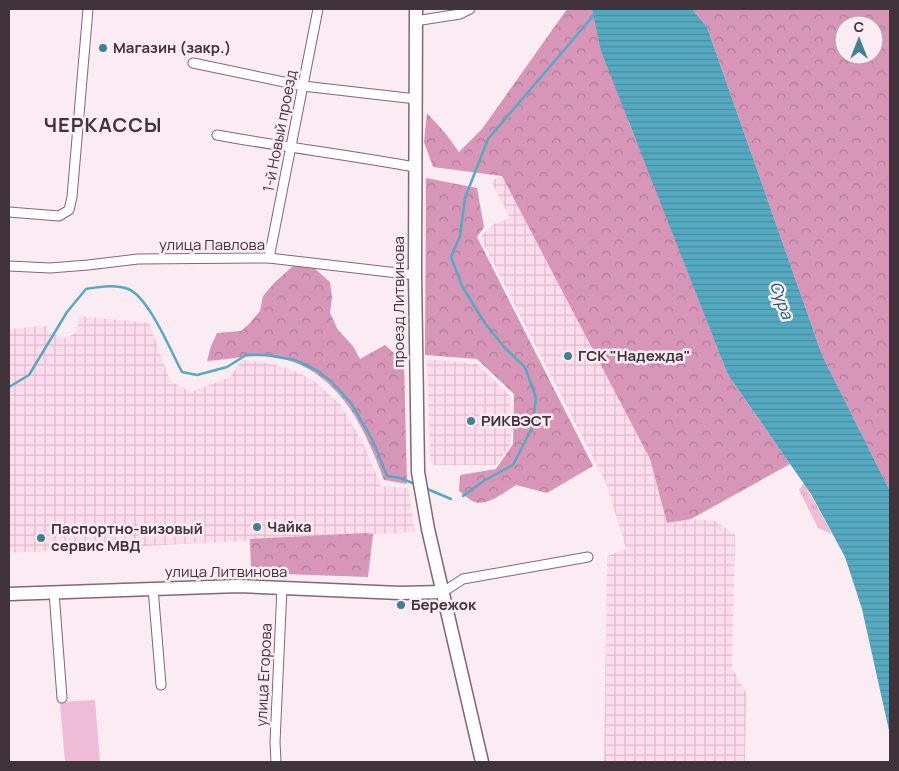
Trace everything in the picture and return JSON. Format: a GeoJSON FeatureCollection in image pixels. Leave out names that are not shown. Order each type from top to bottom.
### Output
{"type":"FeatureCollection","features":[{"type":"Feature","properties":{"kind":"main road","name":"проезд Литвинова"},"geometry":{"type":"LineString","coordinates":[[415,15],[414,275],[418,472],[426,521],[482,762]]}},
{"type":"Feature","properties":{"kind":"main road","name":"улица Литвинова"},"geometry":{"type":"LineString","coordinates":[[9,594],[239,586],[400,593],[443,592]]}},
{"type":"Feature","properties":{"kind":"street"},"geometry":{"type":"LineString","coordinates":[[9,212],[59,216],[69,210],[72,197],[88,9]]}},
{"type":"Feature","properties":{"kind":"street","name":"1-й Новый проезд"},"geometry":{"type":"LineString","coordinates":[[269,258],[318,9]]}},
{"type":"Feature","properties":{"kind":"street"},"geometry":{"type":"LineString","coordinates":[[415,15],[460,14],[470,9]]}},
{"type":"Feature","properties":{"kind":"street"},"geometry":{"type":"LineString","coordinates":[[193,63],[303,86],[416,99]]}},
{"type":"Feature","properties":{"kind":"street"},"geometry":{"type":"LineString","coordinates":[[217,135],[415,167]]}},
{"type":"Feature","properties":{"kind":"street","name":"улица Павлова"},"geometry":{"type":"LineString","coordinates":[[9,266],[50,268],[138,259],[269,258],[414,275]]}},
{"type":"Feature","properties":{"kind":"street"},"geometry":{"type":"LineString","coordinates":[[443,592],[464,579],[588,557]]}},
{"type":"Feature","properties":{"kind":"street"},"geometry":{"type":"LineString","coordinates":[[153,588],[161,685]]}},
{"type":"Feature","properties":{"kind":"street","name":"улица Егорова"},"geometry":{"type":"LineString","coordinates":[[276,762],[275,742],[282,588]]}},
{"type":"Feature","properties":{"kind":"street"},"geometry":{"type":"LineString","coordinates":[[54,592],[62,698]]}},
{"type":"Feature","properties":{"kind":"shaded area"},"geometry":{"type":"Polygon","coordinates":[[[502,176],[650,459],[667,523],[691,519],[715,521],[735,535],[732,668],[746,693],[745,762],[604,762],[607,556],[626,549],[606,483],[480,237],[494,224],[510,218],[491,181],[502,176]]]}},
{"type":"Feature","properties":{"kind":"shaded area"},"geometry":{"type":"Polygon","coordinates":[[[80,316],[149,323],[170,381],[191,392],[230,377],[242,360],[288,368],[313,380],[340,404],[363,443],[381,486],[408,488],[415,532],[9,553],[9,329],[47,326],[47,332],[65,338],[76,333],[80,316]]]}},
{"type":"Feature","properties":{"kind":"shaded area"},"geometry":{"type":"Polygon","coordinates":[[[427,359],[477,364],[510,396],[511,444],[496,465],[434,465],[430,460],[427,359]]]}},
{"type":"Feature","properties":{"kind":"green space"},"geometry":{"type":"Polygon","coordinates":[[[567,9],[592,9],[629,123],[728,375],[790,464],[691,519],[667,523],[650,459],[502,176],[433,167],[424,142],[427,113],[459,152],[482,129],[567,9]]]}},
{"type":"Feature","properties":{"kind":"green space"},"geometry":{"type":"Polygon","coordinates":[[[692,9],[890,9],[890,491],[822,355],[707,27],[692,9]]]}},
{"type":"Feature","properties":{"kind":"green space"},"geometry":{"type":"Polygon","coordinates":[[[426,178],[477,188],[484,227],[477,237],[593,466],[547,493],[516,485],[489,501],[477,503],[459,491],[460,475],[496,469],[513,444],[514,394],[477,359],[425,355],[426,178]]]}},
{"type":"Feature","properties":{"kind":"green space"},"geometry":{"type":"Polygon","coordinates":[[[293,266],[314,268],[330,282],[332,297],[330,313],[338,330],[353,346],[360,359],[385,345],[404,362],[407,484],[384,480],[365,434],[353,413],[339,394],[322,378],[302,366],[280,358],[253,356],[207,361],[217,333],[241,331],[249,324],[260,311],[263,296],[293,266]]]}},
{"type":"Feature","properties":{"kind":"green space"},"geometry":{"type":"Polygon","coordinates":[[[804,483],[832,534],[818,528],[799,490],[804,483]]]}},
{"type":"Feature","properties":{"kind":"green space"},"geometry":{"type":"Polygon","coordinates":[[[373,534],[368,577],[251,573],[250,539],[373,534]]]}},
{"type":"Feature","properties":{"kind":"green space"},"geometry":{"type":"Polygon","coordinates":[[[95,700],[100,762],[65,762],[60,702],[95,700]]]}},
{"type":"Feature","properties":{"kind":"water","name":"Сура"},"geometry":{"type":"Polygon","coordinates":[[[592,9],[692,9],[707,27],[822,355],[890,491],[890,735],[862,609],[845,557],[811,494],[728,375],[601,51],[592,9]]]}},
{"type":"Feature","properties":{"kind":"waterway"},"geometry":{"type":"LineString","coordinates":[[463,496],[485,480],[513,465],[532,428],[536,398],[525,367],[505,348],[484,322],[462,286],[451,257],[460,236],[465,198],[488,139],[594,15]]}},
{"type":"Feature","properties":{"kind":"waterway"},"geometry":{"type":"LineString","coordinates":[[9,387],[29,375],[67,312],[86,289],[107,286],[123,287],[136,294],[144,303],[166,339],[182,372],[197,375],[227,367],[246,355],[266,355],[295,360],[318,371],[332,382],[351,403],[373,441],[387,476],[400,478],[415,484]]}},
{"type":"Feature","properties":{"kind":"waterway"},"geometry":{"type":"LineString","coordinates":[[425,488],[451,499]]}},
{"type":"Feature","properties":{"kind":"place","name":"Магазин (закр.)"},"geometry":{"type":"Point","coordinates":[103,48]}},
{"type":"Feature","properties":{"kind":"place","name":"ГСК \"Надежда\""},"geometry":{"type":"Point","coordinates":[568,356]}},
{"type":"Feature","properties":{"kind":"place","name":"РИКВЭСТ"},"geometry":{"type":"Point","coordinates":[471,421]}},
{"type":"Feature","properties":{"kind":"place","name":"Чайка"},"geometry":{"type":"Point","coordinates":[257,527]}},
{"type":"Feature","properties":{"kind":"place","name":"Паспортно-визовый сервис МВД"},"geometry":{"type":"Point","coordinates":[41,538]}},
{"type":"Feature","properties":{"kind":"place","name":"Бережок"},"geometry":{"type":"Point","coordinates":[401,605]}},
{"type":"Feature","properties":{"kind":"district","name":"ЧЕРКАССЫ"},"geometry":{"type":"Point","coordinates":[103,125]}}]}
